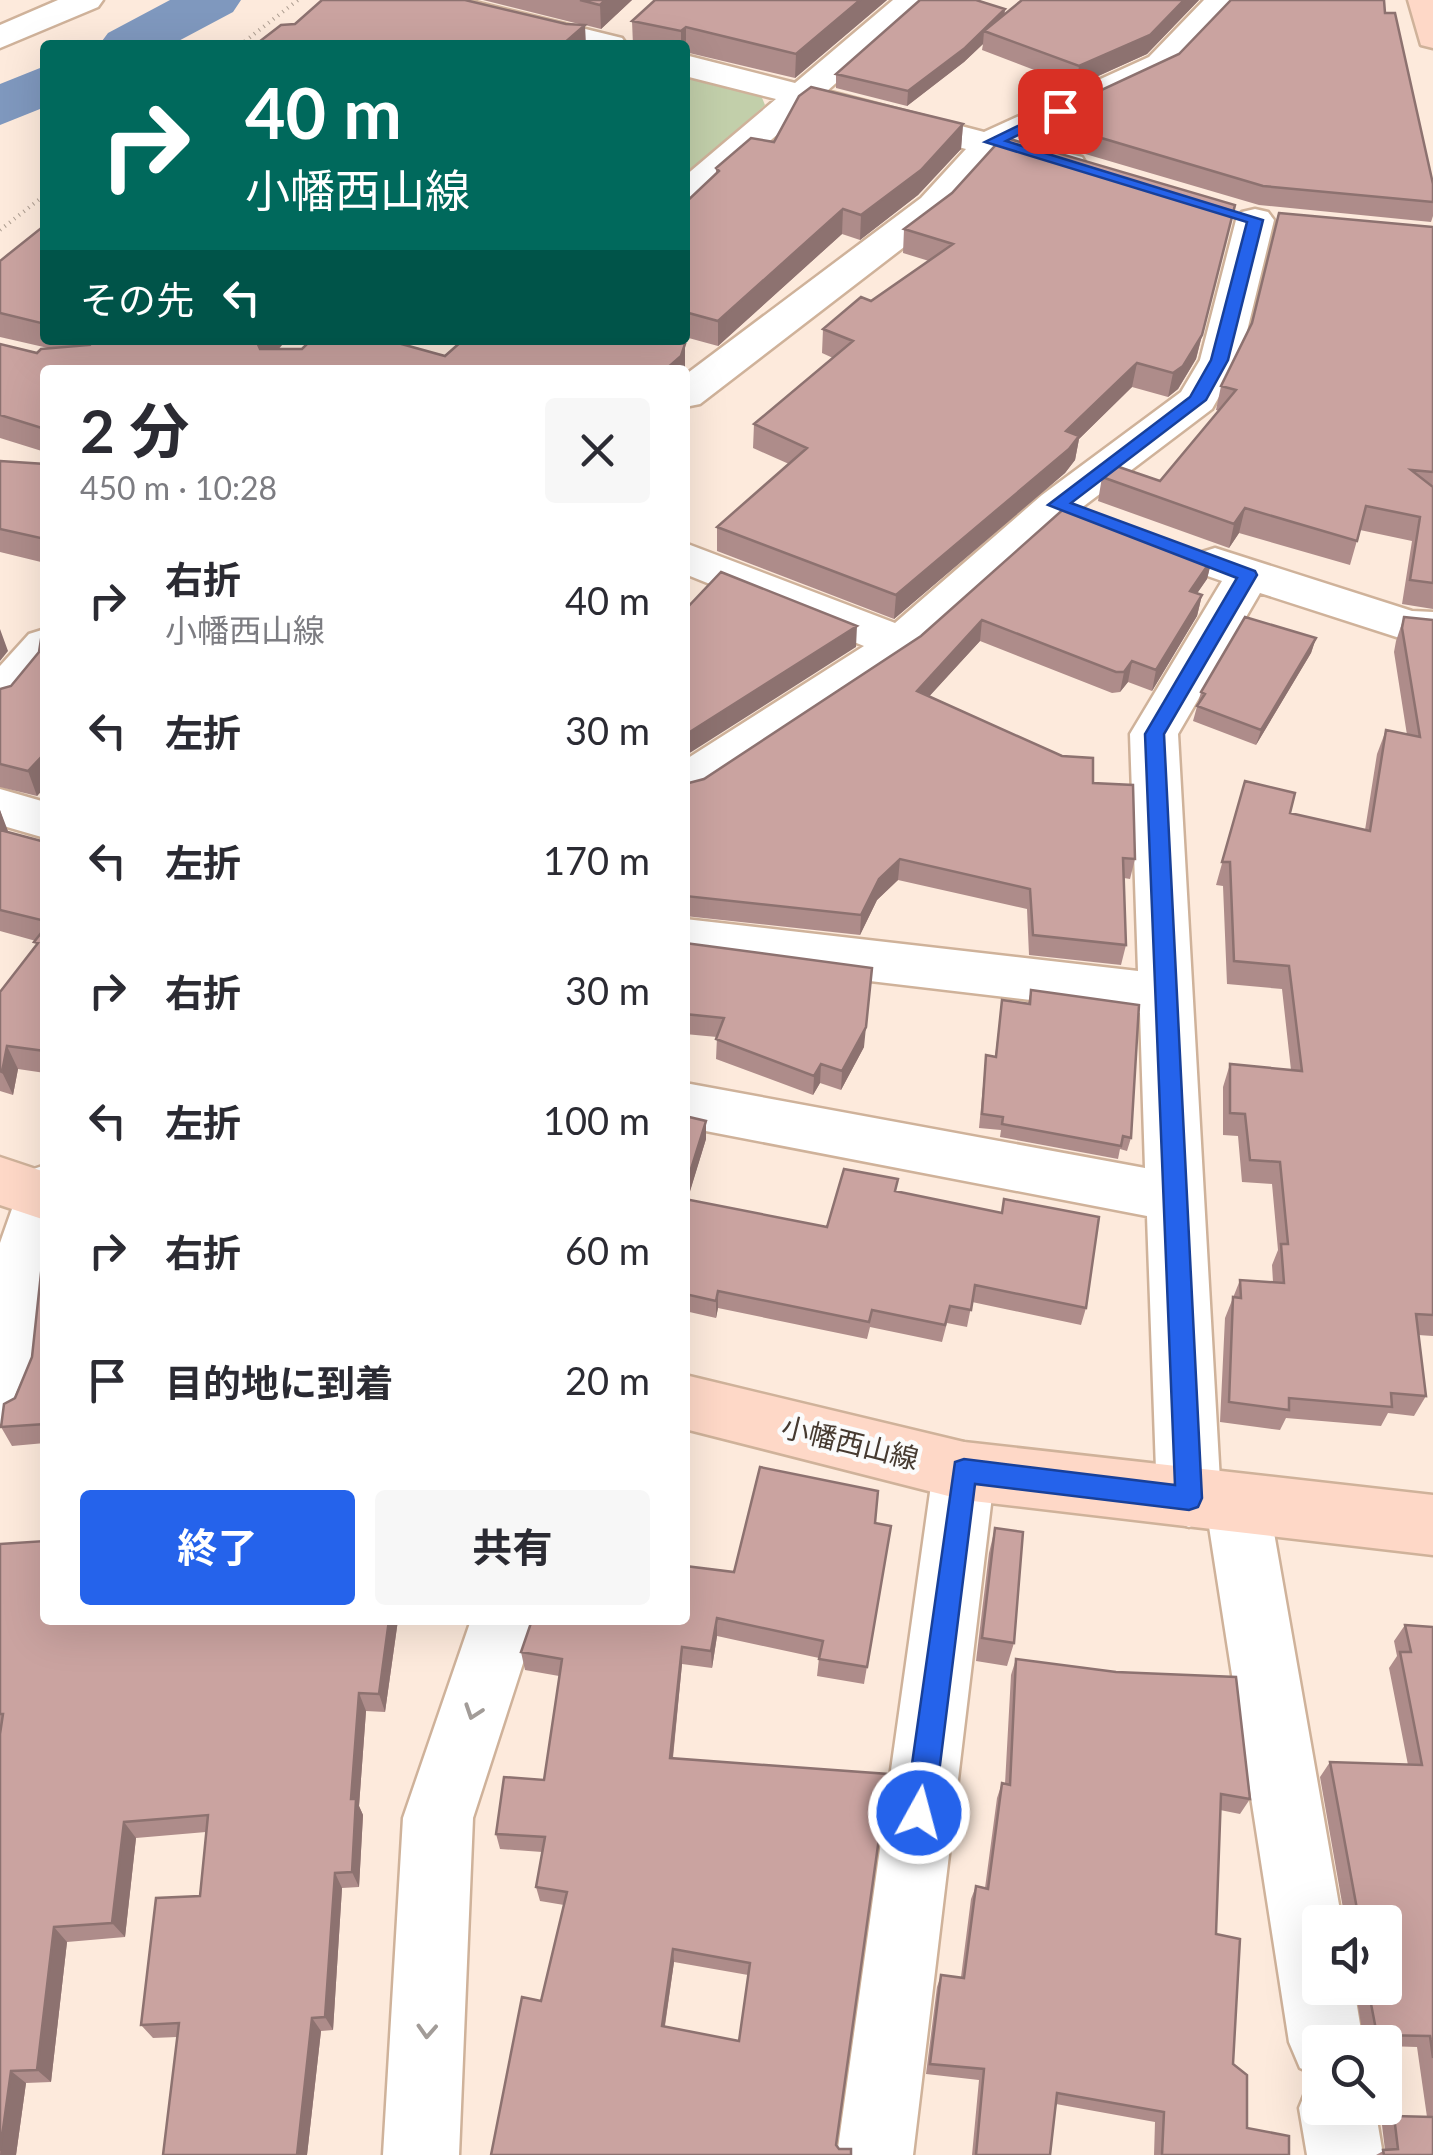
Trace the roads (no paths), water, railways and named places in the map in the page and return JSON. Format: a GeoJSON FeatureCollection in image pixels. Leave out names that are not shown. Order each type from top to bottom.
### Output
{"type":"FeatureCollection","features":[{"type":"Feature","properties":{"kind":"street"},"geometry":{"type":"LineString","coordinates":[[0,38],[86,0]]}},
{"type":"Feature","properties":{"kind":"street"},"geometry":{"type":"LineString","coordinates":[[426,0],[615,39]]}},
{"type":"Feature","properties":{"kind":"street"},"geometry":{"type":"LineString","coordinates":[[690,192],[913,0]]}},
{"type":"Feature","properties":{"kind":"street"},"geometry":{"type":"LineString","coordinates":[[690,391],[934,206],[992,142],[1161,64],[1223,0]]}},
{"type":"Feature","properties":{"kind":"street"},"geometry":{"type":"LineString","coordinates":[[1425,0],[1433,38]]}},
{"type":"Feature","properties":{"kind":"street"},"geometry":{"type":"LineString","coordinates":[[690,66],[992,142],[1105,175]]}},
{"type":"Feature","properties":{"kind":"street"},"geometry":{"type":"LineString","coordinates":[[690,781],[901,643],[1057,505],[1197,400],[1220,360],[1256,217]]}},
{"type":"Feature","properties":{"kind":"street"},"geometry":{"type":"LineString","coordinates":[[673,350],[723,364]]}},
{"type":"Feature","properties":{"kind":"street"},"geometry":{"type":"LineString","coordinates":[[1057,505],[1109,524]]}},
{"type":"Feature","properties":{"kind":"street"},"geometry":{"type":"LineString","coordinates":[[1178,550],[1409,626],[1433,627]]}},
{"type":"Feature","properties":{"kind":"street"},"geometry":{"type":"LineString","coordinates":[[690,559],[901,643]]}},
{"type":"Feature","properties":{"kind":"street"},"geometry":{"type":"LineString","coordinates":[[1248,575],[1154,734],[1175,1197],[1213,1501],[1322,2025]]}},
{"type":"Feature","properties":{"kind":"street"},"geometry":{"type":"LineString","coordinates":[[0,697],[40,651]]}},
{"type":"Feature","properties":{"kind":"street"},"geometry":{"type":"LineString","coordinates":[[0,808],[40,819]]}},
{"type":"Feature","properties":{"kind":"street"},"geometry":{"type":"LineString","coordinates":[[690,940],[1166,995]]}},
{"type":"Feature","properties":{"kind":"street"},"geometry":{"type":"LineString","coordinates":[[690,1106],[1175,1197]]}},
{"type":"Feature","properties":{"kind":"street"},"geometry":{"type":"LineString","coordinates":[[0,1397],[33,1190]]}},
{"type":"Feature","properties":{"kind":"street","name":"小幡西山線"},"geometry":{"type":"LineString","coordinates":[[690,1403],[964,1471],[1433,1525]]}},
{"type":"Feature","properties":{"kind":"street"},"geometry":{"type":"LineString","coordinates":[[875,2155],[964,1471]]}},
{"type":"Feature","properties":{"kind":"street"},"geometry":{"type":"LineString","coordinates":[[421,2155],[438,1818],[502,1625]]}},
{"type":"Feature","properties":{"kind":"street"},"geometry":{"type":"LineString","coordinates":[[1340,2125],[1345,2155]]}},
{"type":"Feature","properties":{"kind":"waterway"},"geometry":{"type":"LineString","coordinates":[[137,40],[213,0]]}},
{"type":"Feature","properties":{"kind":"waterway"},"geometry":{"type":"LineString","coordinates":[[0,107],[40,87]]}}]}
